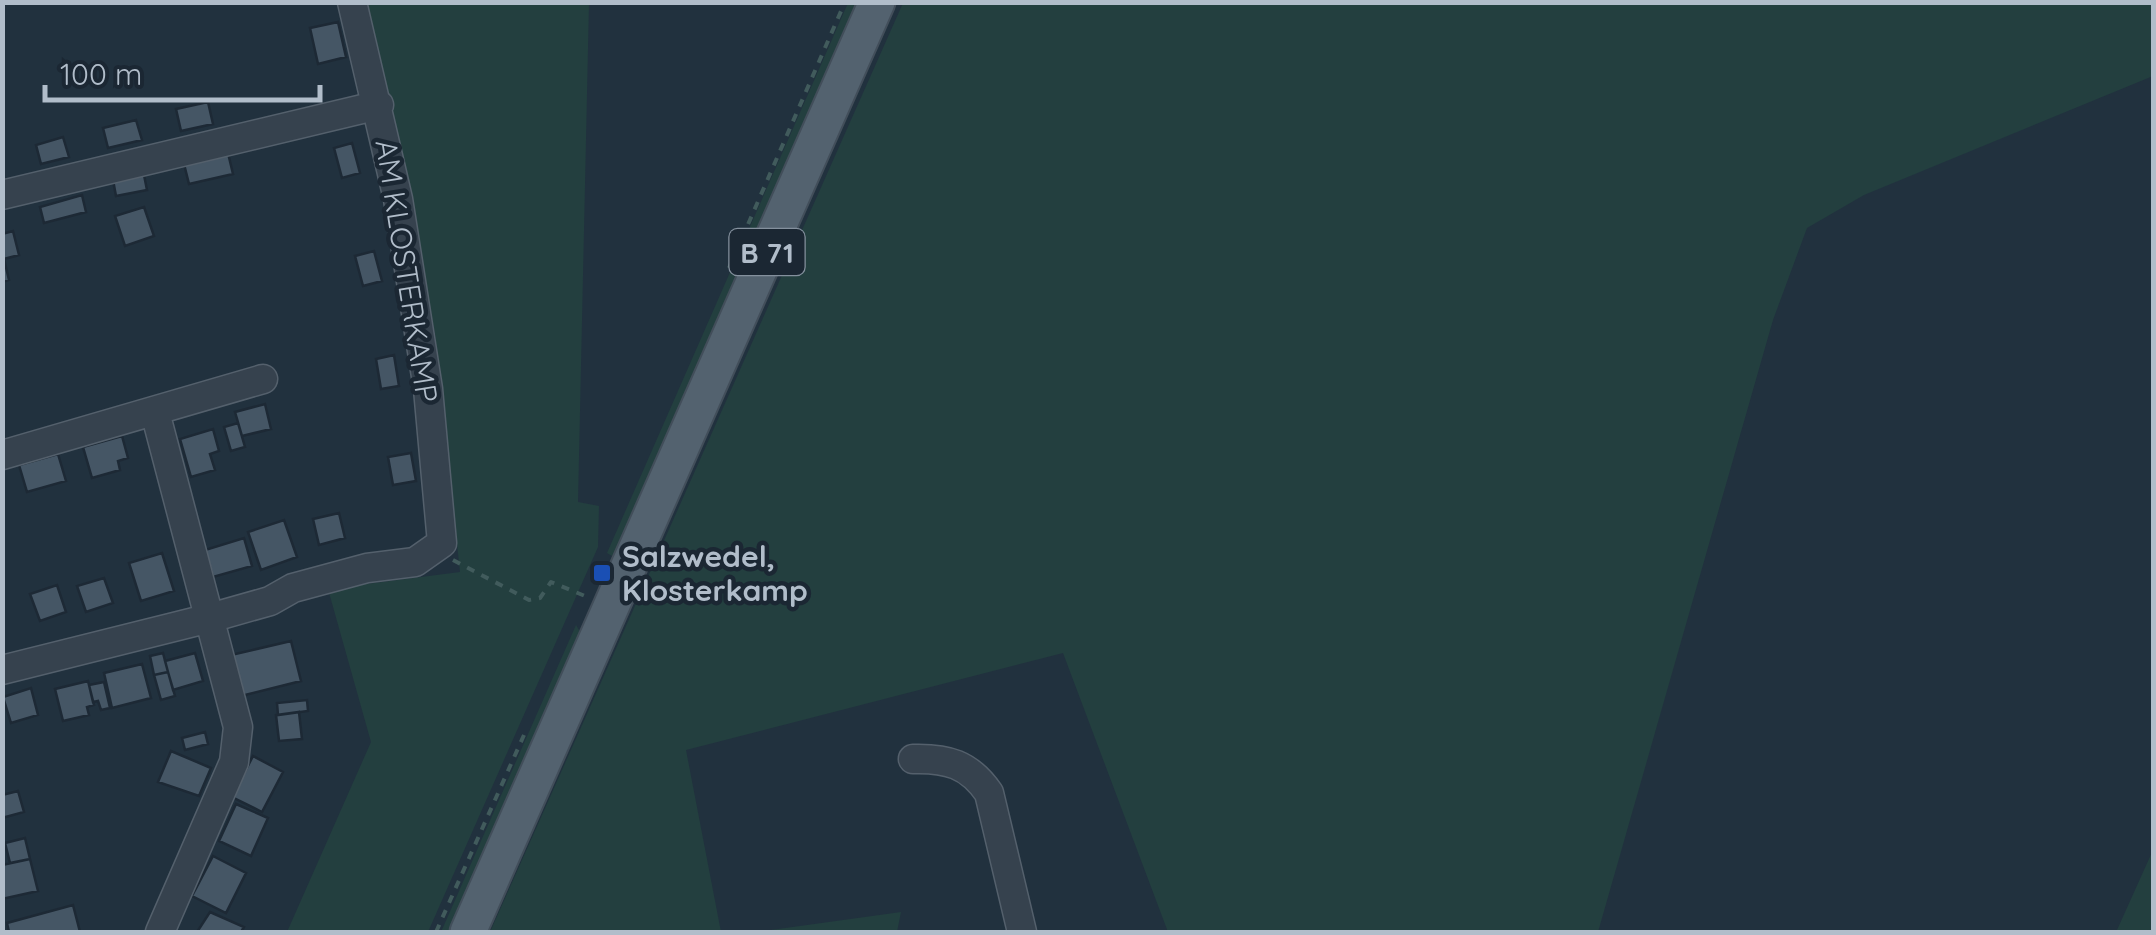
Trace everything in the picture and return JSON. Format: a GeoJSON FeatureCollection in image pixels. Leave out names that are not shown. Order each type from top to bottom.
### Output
{"type":"FeatureCollection","features":[{"type":"Feature","properties":{"kind":"main road","name":"B 71"},"geometry":{"type":"LineString","coordinates":[[468,932],[877,2]]}},
{"type":"Feature","properties":{"kind":"street","name":"AM KLOSTERKAMP"},"geometry":{"type":"LineString","coordinates":[[352,2],[379,104],[428,389],[442,543]]}},
{"type":"Feature","properties":{"kind":"street"},"geometry":{"type":"LineString","coordinates":[[2,195],[379,104]]}},
{"type":"Feature","properties":{"kind":"street"},"geometry":{"type":"LineString","coordinates":[[2,454],[263,379]]}},
{"type":"Feature","properties":{"kind":"street"},"geometry":{"type":"LineString","coordinates":[[156,412],[236,718],[238,744],[234,762],[160,932]]}},
{"type":"Feature","properties":{"kind":"street"},"geometry":{"type":"LineString","coordinates":[[2,670],[210,618],[270,601],[294,588],[367,568],[415,562],[442,543]]}},
{"type":"Feature","properties":{"kind":"street"},"geometry":{"type":"LineString","coordinates":[[913,760],[957,763],[977,776],[989,793],[1022,932]]}},
{"type":"Feature","properties":{"kind":"path"},"geometry":{"type":"LineString","coordinates":[[727,272],[845,2]]}},
{"type":"Feature","properties":{"kind":"path"},"geometry":{"type":"LineString","coordinates":[[442,543],[456,565],[529,600],[540,598],[551,582],[586,596]]}},
{"type":"Feature","properties":{"kind":"path"},"geometry":{"type":"LineString","coordinates":[[436,932],[530,720]]}},
{"type":"Feature","properties":{"kind":"green space"},"geometry":{"type":"Polygon","coordinates":[[[358,3],[589,3],[578,502],[599,506],[598,547],[428,932],[287,932],[371,742],[328,589],[460,572],[435,334],[408,196],[358,3]]]}},
{"type":"Feature","properties":{"kind":"green space"},"geometry":{"type":"Polygon","coordinates":[[[848,3],[863,3],[642,511],[612,556],[607,553],[848,3]]]}},
{"type":"Feature","properties":{"kind":"green space"},"geometry":{"type":"Polygon","coordinates":[[[903,3],[2153,3],[2153,76],[1864,195],[1807,228],[1773,320],[1598,932],[1168,932],[1063,653],[686,750],[721,932],[490,932],[903,3]]]}},
{"type":"Feature","properties":{"kind":"green space"},"geometry":{"type":"Polygon","coordinates":[[[576,625],[584,639],[456,932],[441,932],[576,625]]]}},
{"type":"Feature","properties":{"kind":"green space"},"geometry":{"type":"Polygon","coordinates":[[[2153,850],[2153,932],[2118,932],[2117,930],[2153,850]]]}},
{"type":"Feature","properties":{"kind":"green space"},"geometry":{"type":"Polygon","coordinates":[[[901,912],[897,932],[756,932],[901,912]]]}},
{"type":"Feature","properties":{"kind":"building"},"geometry":{"type":"Polygon","coordinates":[[[338,22],[346,57],[318,64],[310,28],[338,22]]]}},
{"type":"Feature","properties":{"kind":"building"},"geometry":{"type":"Polygon","coordinates":[[[208,102],[213,124],[181,131],[176,109],[208,102]]]}},
{"type":"Feature","properties":{"kind":"building"},"geometry":{"type":"Polygon","coordinates":[[[136,120],[142,140],[108,148],[103,128],[136,120]]]}},
{"type":"Feature","properties":{"kind":"building"},"geometry":{"type":"Polygon","coordinates":[[[63,137],[69,157],[41,164],[36,145],[63,137]]]}},
{"type":"Feature","properties":{"kind":"building"},"geometry":{"type":"Polygon","coordinates":[[[352,143],[360,173],[342,178],[334,148],[352,143]]]}},
{"type":"Feature","properties":{"kind":"building"},"geometry":{"type":"Polygon","coordinates":[[[228,153],[233,174],[189,184],[184,164],[228,153]]]}},
{"type":"Feature","properties":{"kind":"building"},"geometry":{"type":"Polygon","coordinates":[[[144,175],[147,190],[116,196],[113,180],[144,175]]]}},
{"type":"Feature","properties":{"kind":"building"},"geometry":{"type":"Polygon","coordinates":[[[82,195],[86,212],[44,223],[40,207],[82,195]]]}},
{"type":"Feature","properties":{"kind":"building"},"geometry":{"type":"Polygon","coordinates":[[[144,207],[154,236],[125,246],[115,216],[144,207]]]}},
{"type":"Feature","properties":{"kind":"building"},"geometry":{"type":"Polygon","coordinates":[[[13,231],[19,255],[4,259],[9,280],[2,282],[2,234],[13,231]]]}},
{"type":"Feature","properties":{"kind":"building"},"geometry":{"type":"Polygon","coordinates":[[[374,251],[382,281],[363,286],[355,256],[374,251]]]}},
{"type":"Feature","properties":{"kind":"building"},"geometry":{"type":"Polygon","coordinates":[[[394,355],[399,386],[381,389],[376,359],[394,355]]]}},
{"type":"Feature","properties":{"kind":"building"},"geometry":{"type":"Polygon","coordinates":[[[265,404],[271,429],[242,436],[235,412],[265,404]]]}},
{"type":"Feature","properties":{"kind":"building"},"geometry":{"type":"Polygon","coordinates":[[[238,423],[245,447],[231,451],[224,427],[238,423]]]}},
{"type":"Feature","properties":{"kind":"building"},"geometry":{"type":"Polygon","coordinates":[[[213,429],[219,451],[210,454],[215,470],[191,477],[180,439],[213,429]]]}},
{"type":"Feature","properties":{"kind":"building"},"geometry":{"type":"Polygon","coordinates":[[[122,436],[128,458],[118,461],[120,470],[92,478],[83,447],[122,436]]]}},
{"type":"Feature","properties":{"kind":"building"},"geometry":{"type":"Polygon","coordinates":[[[411,453],[416,481],[393,485],[388,457],[411,453]]]}},
{"type":"Feature","properties":{"kind":"building"},"geometry":{"type":"Polygon","coordinates":[[[58,454],[66,481],[27,492],[19,465],[58,454]]]}},
{"type":"Feature","properties":{"kind":"building"},"geometry":{"type":"Polygon","coordinates":[[[339,513],[345,538],[319,545],[313,519],[339,513]]]}},
{"type":"Feature","properties":{"kind":"building"},"geometry":{"type":"Polygon","coordinates":[[[284,520],[297,557],[261,570],[248,532],[284,520]]]}},
{"type":"Feature","properties":{"kind":"building"},"geometry":{"type":"Polygon","coordinates":[[[244,538],[252,566],[213,577],[205,550],[244,538]]]}},
{"type":"Feature","properties":{"kind":"building"},"geometry":{"type":"Polygon","coordinates":[[[162,553],[174,591],[141,601],[129,563],[162,553]]]}},
{"type":"Feature","properties":{"kind":"building"},"geometry":{"type":"Polygon","coordinates":[[[104,578],[113,603],[86,612],[77,586],[104,578]]]}},
{"type":"Feature","properties":{"kind":"building"},"geometry":{"type":"Polygon","coordinates":[[[57,585],[66,612],[40,621],[30,594],[57,585]]]}},
{"type":"Feature","properties":{"kind":"building"},"geometry":{"type":"Polygon","coordinates":[[[291,641],[301,681],[241,696],[231,655],[291,641]]]}},
{"type":"Feature","properties":{"kind":"building"},"geometry":{"type":"Polygon","coordinates":[[[163,653],[168,672],[154,675],[150,656],[163,653]]]}},
{"type":"Feature","properties":{"kind":"building"},"geometry":{"type":"Polygon","coordinates":[[[195,653],[203,681],[173,690],[165,661],[195,653]]]}},
{"type":"Feature","properties":{"kind":"building"},"geometry":{"type":"Polygon","coordinates":[[[142,664],[151,698],[112,708],[104,673],[142,664]]]}},
{"type":"Feature","properties":{"kind":"building"},"geometry":{"type":"Polygon","coordinates":[[[168,672],[175,696],[161,700],[154,675],[168,672]]]}},
{"type":"Feature","properties":{"kind":"building"},"geometry":{"type":"Polygon","coordinates":[[[88,681],[94,705],[87,707],[89,715],[63,721],[55,689],[88,681]]]}},
{"type":"Feature","properties":{"kind":"building"},"geometry":{"type":"Polygon","coordinates":[[[104,682],[110,708],[101,710],[98,701],[93,702],[89,685],[104,682]]]}},
{"type":"Feature","properties":{"kind":"building"},"geometry":{"type":"Polygon","coordinates":[[[31,688],[38,715],[11,723],[3,697],[31,688]]]}},
{"type":"Feature","properties":{"kind":"building"},"geometry":{"type":"Polygon","coordinates":[[[307,700],[308,711],[278,715],[277,703],[307,700]]]}},
{"type":"Feature","properties":{"kind":"building"},"geometry":{"type":"Polygon","coordinates":[[[299,712],[302,739],[279,741],[276,715],[299,712]]]}},
{"type":"Feature","properties":{"kind":"building"},"geometry":{"type":"Polygon","coordinates":[[[205,732],[208,744],[185,750],[182,738],[205,732]]]}},
{"type":"Feature","properties":{"kind":"building"},"geometry":{"type":"Polygon","coordinates":[[[171,751],[211,768],[199,796],[158,782],[171,751]]]}},
{"type":"Feature","properties":{"kind":"building"},"geometry":{"type":"Polygon","coordinates":[[[253,756],[283,772],[262,812],[232,797],[253,756]]]}},
{"type":"Feature","properties":{"kind":"building"},"geometry":{"type":"Polygon","coordinates":[[[18,791],[24,812],[2,818],[2,795],[18,791]]]}},
{"type":"Feature","properties":{"kind":"building"},"geometry":{"type":"Polygon","coordinates":[[[236,804],[268,818],[251,856],[219,841],[236,804]]]}},
{"type":"Feature","properties":{"kind":"building"},"geometry":{"type":"Polygon","coordinates":[[[25,838],[30,859],[10,863],[5,843],[25,838]]]}},
{"type":"Feature","properties":{"kind":"building"},"geometry":{"type":"Polygon","coordinates":[[[213,856],[246,873],[226,913],[192,896],[213,856]]]}},
{"type":"Feature","properties":{"kind":"building"},"geometry":{"type":"Polygon","coordinates":[[[30,859],[38,891],[2,899],[2,865],[30,859]]]}},
{"type":"Feature","properties":{"kind":"building"},"geometry":{"type":"Polygon","coordinates":[[[73,905],[80,932],[9,932],[7,923],[73,905]]]}},
{"type":"Feature","properties":{"kind":"building"},"geometry":{"type":"Polygon","coordinates":[[[210,912],[244,927],[241,932],[197,932],[210,912]]]}},
{"type":"Feature","properties":{"kind":"place","name":"Salzwedel, Klosterkamp"},"geometry":{"type":"Point","coordinates":[602,573]}}]}
